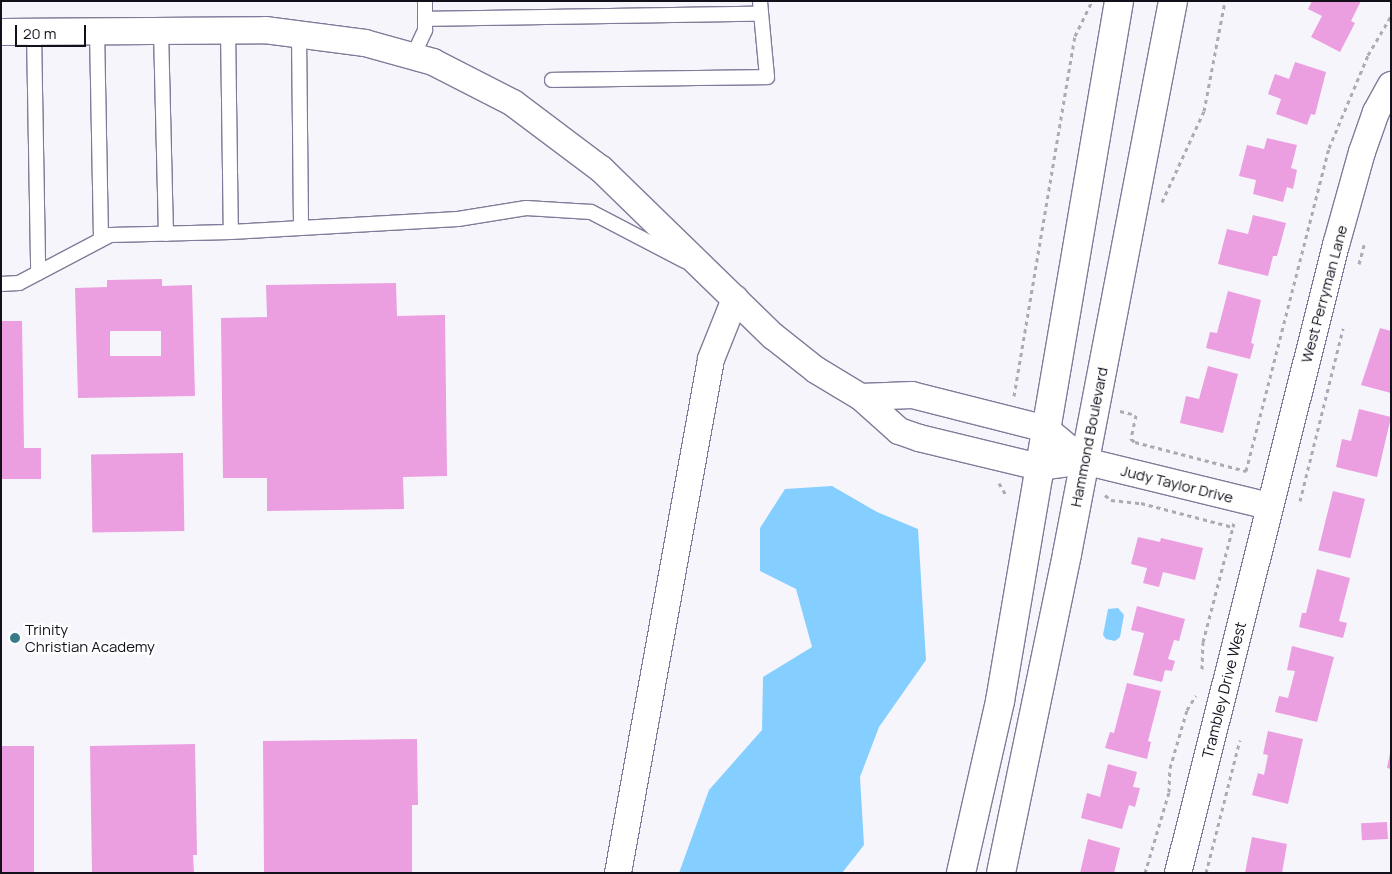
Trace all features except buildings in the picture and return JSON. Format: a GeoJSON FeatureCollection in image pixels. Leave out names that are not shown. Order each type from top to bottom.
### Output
{"type":"FeatureCollection","features":[{"type":"Feature","properties":{"kind":"street"},"geometry":{"type":"LineString","coordinates":[[961,873],[1000,700],[1119,1]]}},
{"type":"Feature","properties":{"kind":"street","name":"Hammond Boulevard"},"geometry":{"type":"LineString","coordinates":[[1000,873],[1097,464],[1174,1]]}},
{"type":"Feature","properties":{"kind":"street"},"geometry":{"type":"LineString","coordinates":[[1,32],[228,28],[299,33],[365,43],[433,62],[513,103],[601,168],[772,336],[816,370],[861,397],[906,433],[1039,467],[1097,464]]}},
{"type":"Feature","properties":{"kind":"street","name":"West Perryman Lane"},"geometry":{"type":"LineString","coordinates":[[1269,506],[1362,152],[1376,112],[1391,85]]}},
{"type":"Feature","properties":{"kind":"street"},"geometry":{"type":"LineString","coordinates":[[618,873],[711,359],[735,299]]}},
{"type":"Feature","properties":{"kind":"street"},"geometry":{"type":"LineString","coordinates":[[861,397],[912,395],[1046,429],[1097,464]]}},
{"type":"Feature","properties":{"kind":"street","name":"Judy Taylor Drive"},"geometry":{"type":"LineString","coordinates":[[1097,464],[1269,506]]}},
{"type":"Feature","properties":{"kind":"street","name":"Trambley Drive West"},"geometry":{"type":"LineString","coordinates":[[1178,873],[1269,506]]}},
{"type":"Feature","properties":{"kind":"lane"},"geometry":{"type":"LineString","coordinates":[[414,56],[425,30],[425,1]]}},
{"type":"Feature","properties":{"kind":"lane"},"geometry":{"type":"LineString","coordinates":[[425,20],[760,8],[767,77],[552,80]]}},
{"type":"Feature","properties":{"kind":"lane"},"geometry":{"type":"LineString","coordinates":[[228,28],[231,232]]}},
{"type":"Feature","properties":{"kind":"lane"},"geometry":{"type":"LineString","coordinates":[[97,30],[101,238]]}},
{"type":"Feature","properties":{"kind":"lane"},"geometry":{"type":"LineString","coordinates":[[161,30],[166,234]]}},
{"type":"Feature","properties":{"kind":"lane"},"geometry":{"type":"LineString","coordinates":[[34,32],[38,272]]}},
{"type":"Feature","properties":{"kind":"lane"},"geometry":{"type":"LineString","coordinates":[[299,33],[302,228]]}},
{"type":"Feature","properties":{"kind":"lane"},"geometry":{"type":"LineString","coordinates":[[1,284],[19,283],[101,238],[458,219],[526,208],[592,212],[654,247],[704,269]]}},
{"type":"Feature","properties":{"kind":"path"},"geometry":{"type":"LineString","coordinates":[[1159,208],[1204,111],[1225,1]]}},
{"type":"Feature","properties":{"kind":"path"},"geometry":{"type":"LineString","coordinates":[[1200,678],[1204,642],[1329,148],[1368,55],[1391,16]]}},
{"type":"Feature","properties":{"kind":"path"},"geometry":{"type":"LineString","coordinates":[[1358,271],[1365,242]]}},
{"type":"Feature","properties":{"kind":"path"},"geometry":{"type":"LineString","coordinates":[[1298,507],[1346,318]]}},
{"type":"Feature","properties":{"kind":"path"},"geometry":{"type":"LineString","coordinates":[[1117,418],[1120,402]]}},
{"type":"Feature","properties":{"kind":"path"},"geometry":{"type":"LineString","coordinates":[[1118,411],[1136,415],[1131,439],[1135,442],[1246,471]]}},
{"type":"Feature","properties":{"kind":"path"},"geometry":{"type":"LineString","coordinates":[[1097,464],[1105,496],[1111,500],[1141,503],[1233,527]]}},
{"type":"Feature","properties":{"kind":"path"},"geometry":{"type":"LineString","coordinates":[[1144,873],[1169,792],[1168,781],[1175,752],[1188,710],[1197,692]]}},
{"type":"Feature","properties":{"kind":"path"},"geometry":{"type":"LineString","coordinates":[[1206,873],[1241,732]]}},
{"type":"Feature","properties":{"kind":"water"},"geometry":{"type":"Polygon","coordinates":[[[832,486],[877,512],[918,529],[926,660],[879,727],[860,777],[864,845],[842,873],[679,873],[709,790],[762,730],[763,677],[812,647],[796,589],[760,571],[760,528],[785,489],[832,486]]]}},
{"type":"Feature","properties":{"kind":"water"},"geometry":{"type":"Polygon","coordinates":[[[1118,608],[1124,615],[1120,637],[1115,641],[1106,639],[1103,635],[1108,609],[1118,608]]]}},
{"type":"Feature","properties":{"kind":"place","name":"Trinity Christian Academy"},"geometry":{"type":"Point","coordinates":[15,638]}}]}
